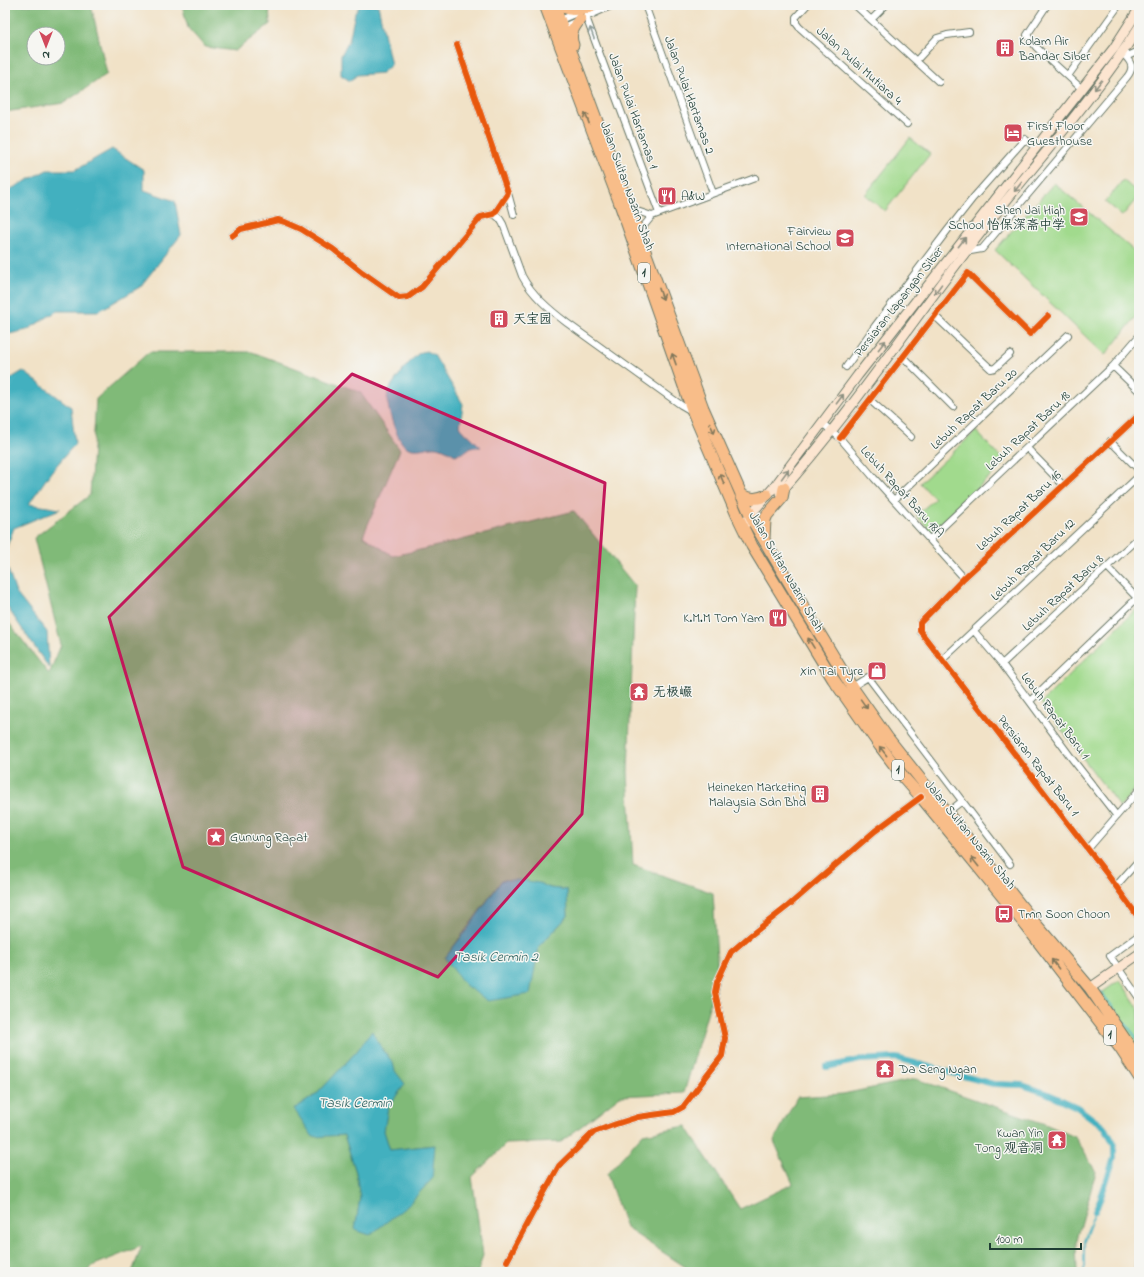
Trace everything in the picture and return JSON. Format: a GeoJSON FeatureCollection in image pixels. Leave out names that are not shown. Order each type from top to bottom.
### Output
{"type":"FeatureCollection","features":[{"type":"Feature","properties":{"kind":"highway","name":"Jalan Sultan Nazrin Shah"},"geometry":{"type":"LineString","coordinates":[[545,5],[557,25],[589,97],[640,236],[698,410],[752,518],[852,687],[887,737],[1029,916],[1090,988],[1139,1060]]}},
{"type":"Feature","properties":{"kind":"highway","name":"Jalan Sultan Nazrin Shah"},"geometry":{"type":"LineString","coordinates":[[554,5],[557,25],[619,201],[737,516],[752,546],[805,634],[850,704],[880,746],[905,780],[921,797],[1023,922],[1120,1048],[1139,1077]]}},
{"type":"Feature","properties":{"kind":"highway"},"geometry":{"type":"LineString","coordinates":[[560,5],[563,8],[588,12]]}},
{"type":"Feature","properties":{"kind":"highway"},"geometry":{"type":"LineString","coordinates":[[588,12],[574,27],[571,34],[571,40],[589,88],[589,97]]}},
{"type":"Feature","properties":{"kind":"highway"},"geometry":{"type":"LineString","coordinates":[[764,539],[765,520],[782,498],[784,488]]}},
{"type":"Feature","properties":{"kind":"highway"},"geometry":{"type":"LineString","coordinates":[[741,495],[747,498],[759,498],[767,495]]}},
{"type":"Feature","properties":{"kind":"highway"},"geometry":{"type":"LineString","coordinates":[[1064,977],[1085,989],[1090,988],[1090,1002],[1095,1015]]}},
{"type":"Feature","properties":{"kind":"main road","name":"Persiaran Lapangan Siber"},"geometry":{"type":"LineString","coordinates":[[752,518],[767,495],[822,423],[953,261],[1036,148],[1114,48],[1139,9]]}},
{"type":"Feature","properties":{"kind":"main road","name":"Persiaran Lapangan Siber"},"geometry":{"type":"LineString","coordinates":[[752,518],[784,488],[832,430],[900,341],[953,261],[965,252],[1066,127],[1123,54],[1139,27]]}},
{"type":"Feature","properties":{"kind":"main road"},"geometry":{"type":"LineString","coordinates":[[743,528],[752,518]]}},
{"type":"Feature","properties":{"kind":"main road"},"geometry":{"type":"LineString","coordinates":[[1090,988],[1139,954]]}},
{"type":"Feature","properties":{"kind":"street"},"geometry":{"type":"LineString","coordinates":[[557,25],[588,12],[613,5]]}},
{"type":"Feature","properties":{"kind":"street","name":"Jalan Pulai Hartamas 2"},"geometry":{"type":"LineString","coordinates":[[645,5],[713,193]]}},
{"type":"Feature","properties":{"kind":"street","name":"Jalan Pulai Mutiara 4"},"geometry":{"type":"LineString","coordinates":[[807,5],[796,17],[798,27],[907,124]]}},
{"type":"Feature","properties":{"kind":"street"},"geometry":{"type":"LineString","coordinates":[[854,5],[939,82]]}},
{"type":"Feature","properties":{"kind":"street"},"geometry":{"type":"LineString","coordinates":[[871,20],[886,5]]}},
{"type":"Feature","properties":{"kind":"street"},"geometry":{"type":"LineString","coordinates":[[1047,5],[1027,35],[1036,48],[1082,89]]}},
{"type":"Feature","properties":{"kind":"street"},"geometry":{"type":"LineString","coordinates":[[1068,76],[1119,5]]}},
{"type":"Feature","properties":{"kind":"street"},"geometry":{"type":"LineString","coordinates":[[557,25],[588,12]]}},
{"type":"Feature","properties":{"kind":"street","name":"Jalan Pulai Hartamas 1"},"geometry":{"type":"LineString","coordinates":[[588,12],[659,213]]}},
{"type":"Feature","properties":{"kind":"street"},"geometry":{"type":"LineString","coordinates":[[916,61],[937,38],[969,32]]}},
{"type":"Feature","properties":{"kind":"street"},"geometry":{"type":"LineString","coordinates":[[458,45],[514,214]]}},
{"type":"Feature","properties":{"kind":"street"},"geometry":{"type":"LineString","coordinates":[[965,252],[982,249],[1129,74],[1132,69],[1129,60],[1114,48]]}},
{"type":"Feature","properties":{"kind":"street"},"geometry":{"type":"LineString","coordinates":[[1123,54],[1130,55],[1139,51]]}},
{"type":"Feature","properties":{"kind":"street"},"geometry":{"type":"LineString","coordinates":[[846,367],[919,267],[973,198],[1025,138],[1036,148]]}},
{"type":"Feature","properties":{"kind":"street"},"geometry":{"type":"LineString","coordinates":[[640,236],[643,227],[652,216],[755,178]]}},
{"type":"Feature","properties":{"kind":"street"},"geometry":{"type":"LineString","coordinates":[[232,236],[242,229],[278,220],[285,222],[301,229],[334,249],[362,272],[399,298],[408,297],[422,287],[481,217],[494,214],[508,193]]}},
{"type":"Feature","properties":{"kind":"street"},"geometry":{"type":"LineString","coordinates":[[626,198],[637,211],[652,216]]}},
{"type":"Feature","properties":{"kind":"street"},"geometry":{"type":"LineString","coordinates":[[494,214],[503,224],[524,280],[555,314],[675,401],[698,410]]}},
{"type":"Feature","properties":{"kind":"street"},"geometry":{"type":"LineString","coordinates":[[840,438],[968,273],[1030,334],[1048,316]]}},
{"type":"Feature","properties":{"kind":"street"},"geometry":{"type":"LineString","coordinates":[[935,316],[991,369],[995,368],[1010,354]]}},
{"type":"Feature","properties":{"kind":"street","name":"Lebuh Rapat Baru 20"},"geometry":{"type":"LineString","coordinates":[[894,500],[1068,335]]}},
{"type":"Feature","properties":{"kind":"street","name":"Lebuh Rapat Baru 18"},"geometry":{"type":"LineString","coordinates":[[930,539],[1113,366],[1139,336]]}},
{"type":"Feature","properties":{"kind":"street"},"geometry":{"type":"LineString","coordinates":[[903,357],[953,407]]}},
{"type":"Feature","properties":{"kind":"street"},"geometry":{"type":"LineString","coordinates":[[1113,366],[1139,391]]}},
{"type":"Feature","properties":{"kind":"street"},"geometry":{"type":"LineString","coordinates":[[870,400],[911,437]]}},
{"type":"Feature","properties":{"kind":"street","name":"Lebuh Rapat Baru 16"},"geometry":{"type":"LineString","coordinates":[[919,628],[920,624],[964,578],[1062,485],[1139,415]]}},
{"type":"Feature","properties":{"kind":"street","name":"Lebuh Rapat Baru 18A"},"geometry":{"type":"LineString","coordinates":[[822,423],[840,438],[964,578]]}},
{"type":"Feature","properties":{"kind":"street"},"geometry":{"type":"LineString","coordinates":[[1110,441],[1139,470]]}},
{"type":"Feature","properties":{"kind":"street"},"geometry":{"type":"LineString","coordinates":[[1027,448],[1062,485]]}},
{"type":"Feature","properties":{"kind":"street","name":"Lebuh Rapat Baru 12"},"geometry":{"type":"LineString","coordinates":[[942,660],[1139,476]]}},
{"type":"Feature","properties":{"kind":"street","name":"Lebuh Rapat Baru 8"},"geometry":{"type":"LineString","coordinates":[[1002,664],[1139,536]]}},
{"type":"Feature","properties":{"kind":"street"},"geometry":{"type":"LineString","coordinates":[[1030,701],[1138,599],[1107,567]]}},
{"type":"Feature","properties":{"kind":"street","name":"Persiaran Rapat Baru 1"},"geometry":{"type":"LineString","coordinates":[[919,628],[1139,918]]}},
{"type":"Feature","properties":{"kind":"street","name":"Lebuh Rapat Baru 1"},"geometry":{"type":"LineString","coordinates":[[974,631],[1002,664],[1116,815]]}},
{"type":"Feature","properties":{"kind":"street"},"geometry":{"type":"LineString","coordinates":[[852,687],[868,678],[1010,864]]}},
{"type":"Feature","properties":{"kind":"street"},"geometry":{"type":"LineString","coordinates":[[1088,849],[1139,790]]}},
{"type":"Feature","properties":{"kind":"street"},"geometry":{"type":"LineString","coordinates":[[507,1261],[559,1166],[574,1151],[594,1132],[638,1117],[674,1112],[683,1107],[722,1056],[725,1038],[715,992],[717,982],[731,952],[751,934],[788,906],[875,831],[921,797]]}},
{"type":"Feature","properties":{"kind":"street"},"geometry":{"type":"LineString","coordinates":[[947,813],[962,801]]}},
{"type":"Feature","properties":{"kind":"street"},"geometry":{"type":"LineString","coordinates":[[1116,886],[1139,860]]}},
{"type":"Feature","properties":{"kind":"street"},"geometry":{"type":"LineString","coordinates":[[1139,935],[1110,956],[1139,998]]}},
{"type":"Feature","properties":{"kind":"highlighted area"},"geometry":{"type":"Polygon","coordinates":[[[352,374],[605,483],[582,814],[438,977],[183,867],[109,617],[352,374]]]}},
{"type":"Feature","properties":{"kind":"green space"},"geometry":{"type":"Polygon","coordinates":[[[5,5],[91,5],[107,74],[64,103],[5,112],[5,5]]]}},
{"type":"Feature","properties":{"kind":"green space"},"geometry":{"type":"Polygon","coordinates":[[[182,5],[269,5],[270,24],[235,51],[205,47],[188,28],[182,5]]]}},
{"type":"Feature","properties":{"kind":"green space"},"geometry":{"type":"Polygon","coordinates":[[[910,138],[930,154],[885,211],[865,195],[910,138]]]}},
{"type":"Feature","properties":{"kind":"green space"},"geometry":{"type":"Polygon","coordinates":[[[1123,180],[1139,194],[1139,196],[1122,216],[1105,202],[1123,180]]]}},
{"type":"Feature","properties":{"kind":"green space"},"geometry":{"type":"Polygon","coordinates":[[[1054,183],[1139,255],[1139,313],[1105,355],[995,250],[1054,183]]]}},
{"type":"Feature","properties":{"kind":"green space","name":"Gunung Rapat"},"geometry":{"type":"Polygon","coordinates":[[[149,352],[252,352],[360,392],[400,450],[363,536],[393,556],[574,511],[635,586],[628,772],[633,865],[713,893],[718,976],[684,1093],[620,1096],[561,1142],[506,1144],[472,1177],[483,1255],[478,1272],[132,1272],[142,1246],[94,1265],[86,1272],[5,1272],[5,618],[49,674],[61,645],[34,538],[90,495],[96,399],[149,352]],[[502,880],[445,958],[529,994],[539,946],[568,916],[567,890],[550,888],[539,883],[502,880]],[[372,1032],[357,1051],[316,1095],[294,1109],[344,1135],[356,1172],[360,1198],[355,1230],[435,1145],[390,1150],[384,1131],[388,1107],[405,1084],[394,1071],[393,1063],[372,1032]]]}},
{"type":"Feature","properties":{"kind":"green space"},"geometry":{"type":"Polygon","coordinates":[[[976,431],[1005,462],[932,532],[916,515],[935,499],[920,483],[976,431]]]}},
{"type":"Feature","properties":{"kind":"green space"},"geometry":{"type":"Polygon","coordinates":[[[1136,609],[1139,613],[1139,783],[1120,807],[1041,703],[1136,609]]]}},
{"type":"Feature","properties":{"kind":"green space"},"geometry":{"type":"Polygon","coordinates":[[[1120,980],[1139,1009],[1139,1056],[1100,994],[1120,980]]]}},
{"type":"Feature","properties":{"kind":"green space"},"geometry":{"type":"Polygon","coordinates":[[[916,1079],[1045,1124],[1075,1137],[1096,1172],[1076,1243],[1077,1272],[968,1272],[950,1268],[945,1272],[693,1272],[626,1228],[607,1174],[643,1134],[686,1126],[740,1209],[793,1184],[774,1141],[797,1097],[843,1094],[916,1079]]]}},
{"type":"Feature","properties":{"kind":"green space"},"geometry":{"type":"Polygon","coordinates":[[[1139,1230],[1139,1272],[1134,1272],[1139,1230]]]}},
{"type":"Feature","properties":{"kind":"water"},"geometry":{"type":"Polygon","coordinates":[[[360,5],[378,5],[391,65],[382,73],[357,75],[350,81],[341,75],[341,55],[349,41],[355,13],[360,5]]]}},
{"type":"Feature","properties":{"kind":"water"},"geometry":{"type":"Polygon","coordinates":[[[112,149],[144,170],[144,190],[175,201],[181,235],[140,287],[99,311],[57,311],[27,330],[5,335],[5,192],[47,170],[75,170],[112,149]]]}},
{"type":"Feature","properties":{"kind":"water"},"geometry":{"type":"Polygon","coordinates":[[[426,351],[434,355],[463,404],[460,426],[464,433],[469,435],[481,447],[471,447],[463,453],[455,455],[438,447],[422,449],[408,448],[398,437],[388,404],[388,392],[410,361],[419,353],[426,351]]]}},
{"type":"Feature","properties":{"kind":"water"},"geometry":{"type":"Polygon","coordinates":[[[23,371],[71,407],[75,444],[51,472],[29,504],[60,509],[14,528],[5,551],[5,381],[23,371]]]}},
{"type":"Feature","properties":{"kind":"water"},"geometry":{"type":"Polygon","coordinates":[[[5,561],[16,593],[47,632],[49,668],[5,604],[5,561]]]}},
{"type":"Feature","properties":{"kind":"water","name":"Tasik Cermin 2"},"geometry":{"type":"Polygon","coordinates":[[[502,880],[521,880],[539,883],[550,888],[567,890],[568,916],[539,946],[530,994],[488,1001],[465,985],[445,958],[502,880]]]}},
{"type":"Feature","properties":{"kind":"water","name":"Tasik Cermin"},"geometry":{"type":"Polygon","coordinates":[[[372,1031],[381,1047],[393,1063],[395,1071],[405,1084],[388,1107],[384,1131],[390,1150],[435,1145],[432,1179],[407,1206],[370,1235],[355,1230],[360,1198],[356,1172],[344,1135],[313,1137],[294,1109],[316,1095],[357,1051],[372,1031]]]}},
{"type":"Feature","properties":{"kind":"waterway"},"geometry":{"type":"LineString","coordinates":[[1101,992],[1139,1041]]}},
{"type":"Feature","properties":{"kind":"waterway"},"geometry":{"type":"LineString","coordinates":[[826,1067],[860,1060],[896,1058],[993,1084],[1022,1085],[1046,1093],[1077,1107],[1106,1129],[1114,1144],[1114,1158],[1095,1211]]}},
{"type":"Feature","properties":{"kind":"waterway"},"geometry":{"type":"LineString","coordinates":[[1084,1272],[1084,1240],[1095,1211]]}},
{"type":"Feature","properties":{"kind":"cycle path"},"geometry":{"type":"LineString","coordinates":[[232,236],[241,229],[278,220],[301,229],[333,249],[399,298],[408,297],[422,287],[481,217],[494,214],[508,193],[457,45]]}},
{"type":"Feature","properties":{"kind":"cycle path"},"geometry":{"type":"LineString","coordinates":[[840,438],[968,273],[1030,334],[1048,316]]}},
{"type":"Feature","properties":{"kind":"cycle path"},"geometry":{"type":"LineString","coordinates":[[1139,415],[964,578],[920,623],[920,631],[1107,874],[1139,918]]}},
{"type":"Feature","properties":{"kind":"cycle path"},"geometry":{"type":"LineString","coordinates":[[507,1261],[559,1166],[594,1132],[638,1117],[674,1112],[683,1107],[722,1056],[725,1038],[715,992],[717,982],[731,952],[788,906],[875,831],[921,797]]}},
{"type":"Feature","properties":{"kind":"place","name":"Kolam Air Bandar Siber"},"geometry":{"type":"Point","coordinates":[1005,48]}},
{"type":"Feature","properties":{"kind":"place","name":"First Floor Guesthouse"},"geometry":{"type":"Point","coordinates":[1013,133]}},
{"type":"Feature","properties":{"kind":"place","name":"A&W"},"geometry":{"type":"Point","coordinates":[667,196]}},
{"type":"Feature","properties":{"kind":"place","name":"Shen Jai High School 怡保深斋中学"},"geometry":{"type":"Point","coordinates":[1079,217]}},
{"type":"Feature","properties":{"kind":"place","name":"Fairview International School"},"geometry":{"type":"Point","coordinates":[845,238]}},
{"type":"Feature","properties":{"kind":"place","name":"天宝园"},"geometry":{"type":"Point","coordinates":[499,319]}},
{"type":"Feature","properties":{"kind":"place","name":"K.M.M Tom Yam"},"geometry":{"type":"Point","coordinates":[778,618]}},
{"type":"Feature","properties":{"kind":"place","name":"Xin Tai Tyre"},"geometry":{"type":"Point","coordinates":[877,671]}},
{"type":"Feature","properties":{"kind":"place","name":"无极巗"},"geometry":{"type":"Point","coordinates":[639,692]}},
{"type":"Feature","properties":{"kind":"place","name":"Heineken Marketing Malaysia Sdn Bhd"},"geometry":{"type":"Point","coordinates":[820,794]}},
{"type":"Feature","properties":{"kind":"place","name":"Gunung Rapat"},"geometry":{"type":"Point","coordinates":[216,837]}},
{"type":"Feature","properties":{"kind":"place","name":"Tmn Soon Choon"},"geometry":{"type":"Point","coordinates":[1004,914]}},
{"type":"Feature","properties":{"kind":"place","name":"Da Seng Ngan"},"geometry":{"type":"Point","coordinates":[885,1069]}},
{"type":"Feature","properties":{"kind":"place","name":"Kwan Yin Tong 观音洞"},"geometry":{"type":"Point","coordinates":[1057,1140]}}]}
